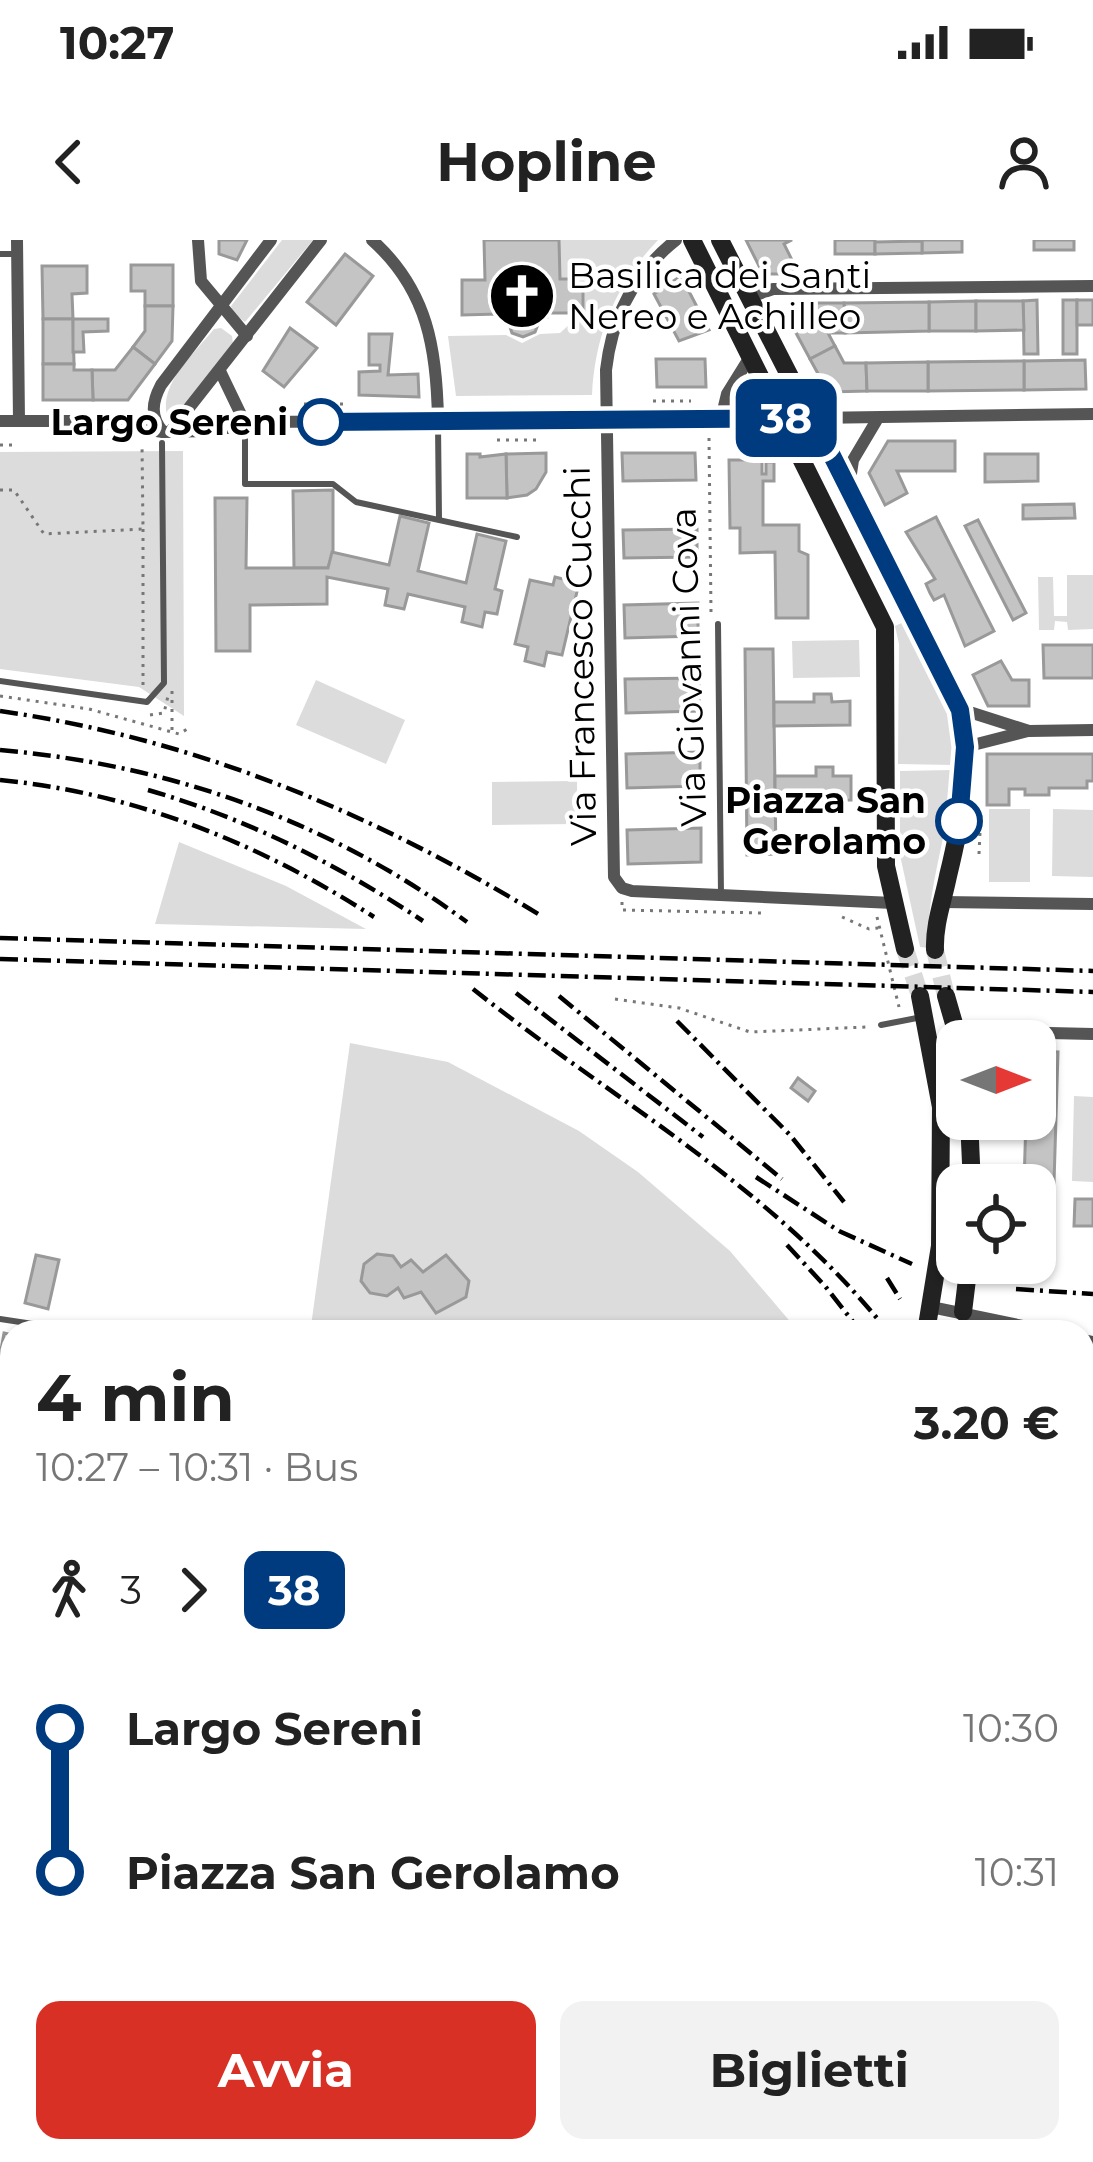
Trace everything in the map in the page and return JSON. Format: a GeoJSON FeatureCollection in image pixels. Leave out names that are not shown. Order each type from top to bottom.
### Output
{"type":"FeatureCollection","features":[{"type":"Feature","properties":{"kind":"street"},"geometry":{"type":"LineString","coordinates":[[198,240],[201,281],[247,336]]}},
{"type":"Feature","properties":{"kind":"street"},"geometry":{"type":"LineString","coordinates":[[165,435],[154,415],[153,400],[271,240]]}},
{"type":"Feature","properties":{"kind":"street"},"geometry":{"type":"LineString","coordinates":[[165,435],[321,240]]}},
{"type":"Feature","properties":{"kind":"street"},"geometry":{"type":"LineString","coordinates":[[373,240],[405,276],[428,324],[437,362],[438,421]]}},
{"type":"Feature","properties":{"kind":"street","name":"Via Francesco Cucchi"},"geometry":{"type":"LineString","coordinates":[[676,240],[643,272],[620,312],[608,352],[614,877],[622,888],[721,894]]}},
{"type":"Feature","properties":{"kind":"street"},"geometry":{"type":"LineString","coordinates":[[692,240],[885,627],[886,866],[905,949]]}},
{"type":"Feature","properties":{"kind":"street"},"geometry":{"type":"LineString","coordinates":[[720,240],[960,710],[965,747],[962,806],[935,950]]}},
{"type":"Feature","properties":{"kind":"street"},"geometry":{"type":"LineString","coordinates":[[17,247],[19,421]]}},
{"type":"Feature","properties":{"kind":"street"},"geometry":{"type":"LineString","coordinates":[[726,310],[773,289],[1093,286]]}},
{"type":"Feature","properties":{"kind":"street"},"geometry":{"type":"LineString","coordinates":[[721,419],[727,394],[749,357]]}},
{"type":"Feature","properties":{"kind":"street"},"geometry":{"type":"LineString","coordinates":[[220,371],[245,423]]}},
{"type":"Feature","properties":{"kind":"street"},"geometry":{"type":"LineString","coordinates":[[0,421],[84,420],[165,435],[245,423],[1093,414]]}},
{"type":"Feature","properties":{"kind":"street"},"geometry":{"type":"LineString","coordinates":[[849,489],[853,460],[878,418]]}},
{"type":"Feature","properties":{"kind":"street"},"geometry":{"type":"LineString","coordinates":[[960,710],[1029,731]]}},
{"type":"Feature","properties":{"kind":"street"},"geometry":{"type":"LineString","coordinates":[[965,747],[1029,731],[1093,730]]}},
{"type":"Feature","properties":{"kind":"street"},"geometry":{"type":"LineString","coordinates":[[721,894],[893,903]]}},
{"type":"Feature","properties":{"kind":"street"},"geometry":{"type":"LineString","coordinates":[[942,902],[1093,904]]}},
{"type":"Feature","properties":{"kind":"street"},"geometry":{"type":"LineString","coordinates":[[920,996],[938,1080],[943,1140],[940,1246],[928,1320]]}},
{"type":"Feature","properties":{"kind":"street"},"geometry":{"type":"LineString","coordinates":[[946,996],[953,1020]]}},
{"type":"Feature","properties":{"kind":"street"},"geometry":{"type":"LineString","coordinates":[[1056,1035],[1093,1034]]}},
{"type":"Feature","properties":{"kind":"street"},"geometry":{"type":"LineString","coordinates":[[961,1320],[966,1284]]}},
{"type":"Feature","properties":{"kind":"street"},"geometry":{"type":"LineString","coordinates":[[931,1307],[957,1320]]}},
{"type":"Feature","properties":{"kind":"lane"},"geometry":{"type":"LineString","coordinates":[[0,254],[17,247]]}},
{"type":"Feature","properties":{"kind":"lane"},"geometry":{"type":"LineString","coordinates":[[438,421],[439,521]]}},
{"type":"Feature","properties":{"kind":"lane"},"geometry":{"type":"LineString","coordinates":[[245,423],[245,484],[333,484],[356,502],[518,537]]}},
{"type":"Feature","properties":{"kind":"lane"},"geometry":{"type":"LineString","coordinates":[[0,681],[147,702],[164,683],[165,435]]}},
{"type":"Feature","properties":{"kind":"lane"},"geometry":{"type":"LineString","coordinates":[[812,480],[837,466]]}},
{"type":"Feature","properties":{"kind":"lane","name":"Via Giovanni Cova"},"geometry":{"type":"LineString","coordinates":[[718,624],[721,894]]}},
{"type":"Feature","properties":{"kind":"lane"},"geometry":{"type":"LineString","coordinates":[[881,1025],[926,1016]]}},
{"type":"Feature","properties":{"kind":"path"},"geometry":{"type":"LineString","coordinates":[[653,401],[691,401]]}},
{"type":"Feature","properties":{"kind":"path"},"geometry":{"type":"LineString","coordinates":[[304,404],[343,404]]}},
{"type":"Feature","properties":{"kind":"path","name":"Via Giovanni Cova"},"geometry":{"type":"LineString","coordinates":[[709,438],[710,610],[718,624]]}},
{"type":"Feature","properties":{"kind":"path"},"geometry":{"type":"LineString","coordinates":[[497,440],[538,440]]}},
{"type":"Feature","properties":{"kind":"path"},"geometry":{"type":"LineString","coordinates":[[142,443],[143,691]]}},
{"type":"Feature","properties":{"kind":"path"},"geometry":{"type":"LineString","coordinates":[[0,445],[16,445]]}},
{"type":"Feature","properties":{"kind":"path"},"geometry":{"type":"LineString","coordinates":[[0,490],[14,490],[44,534],[142,529]]}},
{"type":"Feature","properties":{"kind":"path"},"geometry":{"type":"LineString","coordinates":[[0,696],[88,710],[179,734],[188,728]]}},
{"type":"Feature","properties":{"kind":"path"},"geometry":{"type":"LineString","coordinates":[[980,854],[981,811]]}},
{"type":"Feature","properties":{"kind":"path"},"geometry":{"type":"LineString","coordinates":[[622,910],[761,913]]}},
{"type":"Feature","properties":{"kind":"path"},"geometry":{"type":"LineString","coordinates":[[831,914],[877,928]]}},
{"type":"Feature","properties":{"kind":"path"},"geometry":{"type":"LineString","coordinates":[[876,914],[905,1022]]}},
{"type":"Feature","properties":{"kind":"path"},"geometry":{"type":"LineString","coordinates":[[615,999],[679,1008],[750,1032],[881,1025]]}},
{"type":"Feature","properties":{"kind":"shaded area"},"geometry":{"type":"Polygon","coordinates":[[[282,240],[313,240],[245,322],[231,306],[282,240]]]}},
{"type":"Feature","properties":{"kind":"shaded area"},"geometry":{"type":"Polygon","coordinates":[[[559,240],[658,240],[630,274],[610,311],[592,395],[456,396],[448,336],[506,335],[522,343],[540,334],[560,333],[583,312],[583,280],[560,279],[559,240]]]}},
{"type":"Feature","properties":{"kind":"shaded area"},"geometry":{"type":"Polygon","coordinates":[[[214,329],[232,336],[233,344],[184,407],[167,415],[173,380],[214,329]]]}},
{"type":"Feature","properties":{"kind":"shaded area"},"geometry":{"type":"Polygon","coordinates":[[[183,451],[184,716],[139,687],[0,669],[0,452],[183,451]]]}},
{"type":"Feature","properties":{"kind":"shaded area"},"geometry":{"type":"Polygon","coordinates":[[[1067,575],[1093,575],[1093,629],[1068,630],[1067,622],[1055,621],[1054,630],[1039,630],[1038,577],[1053,577],[1054,616],[1067,616],[1067,575]]]}},
{"type":"Feature","properties":{"kind":"shaded area"},"geometry":{"type":"Polygon","coordinates":[[[908,620],[947,708],[953,765],[898,764],[899,644],[895,626],[908,620]]]}},
{"type":"Feature","properties":{"kind":"shaded area"},"geometry":{"type":"Polygon","coordinates":[[[859,640],[860,677],[793,678],[792,641],[859,640]]]}},
{"type":"Feature","properties":{"kind":"shaded area"},"geometry":{"type":"Polygon","coordinates":[[[316,680],[405,720],[386,764],[296,725],[316,680]]]}},
{"type":"Feature","properties":{"kind":"shaded area"},"geometry":{"type":"Polygon","coordinates":[[[952,770],[931,903],[929,948],[920,947],[900,855],[900,771],[952,770]]]}},
{"type":"Feature","properties":{"kind":"shaded area"},"geometry":{"type":"Polygon","coordinates":[[[577,781],[577,824],[492,825],[492,782],[577,781]]]}},
{"type":"Feature","properties":{"kind":"shaded area"},"geometry":{"type":"Polygon","coordinates":[[[989,809],[1030,809],[1030,882],[989,882],[989,809]]]}},
{"type":"Feature","properties":{"kind":"shaded area"},"geometry":{"type":"Polygon","coordinates":[[[1053,809],[1093,810],[1093,877],[1052,876],[1053,809]]]}},
{"type":"Feature","properties":{"kind":"shaded area"},"geometry":{"type":"Polygon","coordinates":[[[179,842],[286,886],[366,929],[155,924],[179,842]]]}},
{"type":"Feature","properties":{"kind":"shaded area"},"geometry":{"type":"Polygon","coordinates":[[[350,1043],[448,1062],[579,1131],[638,1172],[730,1251],[789,1320],[312,1320],[350,1043]]]}},
{"type":"Feature","properties":{"kind":"shaded area"},"geometry":{"type":"Polygon","coordinates":[[[1074,1096],[1093,1097],[1093,1182],[1072,1181],[1074,1096]]]}},
{"type":"Feature","properties":{"kind":"building"},"geometry":{"type":"Polygon","coordinates":[[[219,240],[247,240],[237,260],[219,254],[219,240]]]}},
{"type":"Feature","properties":{"kind":"building","name":"Basilica dei Santi Nereo e Achilleo"},"geometry":{"type":"Polygon","coordinates":[[[484,240],[559,240],[560,279],[583,279],[583,313],[547,313],[535,332],[523,337],[512,333],[499,314],[462,315],[462,280],[485,280],[484,240]]]}},
{"type":"Feature","properties":{"kind":"building"},"geometry":{"type":"Polygon","coordinates":[[[746,240],[792,240],[784,244],[792,260],[792,274],[763,274],[746,240]]]}},
{"type":"Feature","properties":{"kind":"building"},"geometry":{"type":"Polygon","coordinates":[[[835,240],[875,240],[875,254],[835,254],[835,240]]]}},
{"type":"Feature","properties":{"kind":"building"},"geometry":{"type":"Polygon","coordinates":[[[922,240],[962,240],[962,252],[922,253],[922,240]]]}},
{"type":"Feature","properties":{"kind":"building"},"geometry":{"type":"Polygon","coordinates":[[[1034,240],[1074,240],[1074,250],[1034,250],[1034,240]]]}},
{"type":"Feature","properties":{"kind":"building"},"geometry":{"type":"Polygon","coordinates":[[[922,241],[922,253],[875,254],[875,242],[922,241]]]}},
{"type":"Feature","properties":{"kind":"building"},"geometry":{"type":"Polygon","coordinates":[[[345,254],[373,276],[336,325],[307,302],[345,254]]]}},
{"type":"Feature","properties":{"kind":"building"},"geometry":{"type":"Polygon","coordinates":[[[131,265],[173,265],[173,306],[145,306],[145,291],[131,291],[131,265]]]}},
{"type":"Feature","properties":{"kind":"building"},"geometry":{"type":"Polygon","coordinates":[[[42,266],[87,266],[87,293],[72,294],[73,319],[43,319],[42,266]]]}},
{"type":"Feature","properties":{"kind":"building"},"geometry":{"type":"Polygon","coordinates":[[[681,276],[709,330],[679,341],[654,294],[681,276]]]}},
{"type":"Feature","properties":{"kind":"building"},"geometry":{"type":"Polygon","coordinates":[[[1037,300],[1038,354],[1024,354],[1023,301],[1037,300]]]}},
{"type":"Feature","properties":{"kind":"building"},"geometry":{"type":"Polygon","coordinates":[[[1063,300],[1077,300],[1077,354],[1063,354],[1063,300]]]}},
{"type":"Feature","properties":{"kind":"building"},"geometry":{"type":"Polygon","coordinates":[[[1077,300],[1093,300],[1093,325],[1077,325],[1077,300]]]}},
{"type":"Feature","properties":{"kind":"building"},"geometry":{"type":"Polygon","coordinates":[[[976,301],[976,331],[929,331],[929,302],[976,301]]]}},
{"type":"Feature","properties":{"kind":"building"},"geometry":{"type":"Polygon","coordinates":[[[976,301],[1023,301],[1024,330],[976,331],[976,301]]]}},
{"type":"Feature","properties":{"kind":"building"},"geometry":{"type":"Polygon","coordinates":[[[929,302],[929,331],[845,333],[844,303],[929,302]]]}},
{"type":"Feature","properties":{"kind":"building"},"geometry":{"type":"Polygon","coordinates":[[[800,303],[844,303],[845,333],[828,333],[835,346],[810,359],[789,320],[800,303]]]}},
{"type":"Feature","properties":{"kind":"building"},"geometry":{"type":"Polygon","coordinates":[[[145,306],[173,306],[172,341],[155,364],[133,347],[145,331],[145,306]]]}},
{"type":"Feature","properties":{"kind":"building"},"geometry":{"type":"Polygon","coordinates":[[[43,319],[73,319],[74,364],[43,364],[43,319]]]}},
{"type":"Feature","properties":{"kind":"building"},"geometry":{"type":"Polygon","coordinates":[[[73,319],[108,319],[108,331],[83,332],[84,352],[73,352],[73,319]]]}},
{"type":"Feature","properties":{"kind":"building"},"geometry":{"type":"Polygon","coordinates":[[[290,328],[317,348],[284,387],[263,371],[290,328]]]}},
{"type":"Feature","properties":{"kind":"building"},"geometry":{"type":"Polygon","coordinates":[[[369,334],[392,334],[388,375],[418,374],[419,397],[359,395],[359,372],[380,371],[380,365],[369,365],[369,334]]]}},
{"type":"Feature","properties":{"kind":"building"},"geometry":{"type":"Polygon","coordinates":[[[835,346],[844,363],[866,363],[867,391],[828,392],[810,359],[835,346]]]}},
{"type":"Feature","properties":{"kind":"building"},"geometry":{"type":"Polygon","coordinates":[[[133,347],[155,364],[128,400],[93,400],[92,370],[115,370],[133,347]]]}},
{"type":"Feature","properties":{"kind":"building"},"geometry":{"type":"Polygon","coordinates":[[[656,359],[705,359],[706,387],[657,387],[656,359]]]}},
{"type":"Feature","properties":{"kind":"building"},"geometry":{"type":"Polygon","coordinates":[[[1085,360],[1086,389],[1024,390],[1024,361],[1085,360]]]}},
{"type":"Feature","properties":{"kind":"building"},"geometry":{"type":"Polygon","coordinates":[[[1024,361],[1024,390],[928,391],[928,362],[1024,361]]]}},
{"type":"Feature","properties":{"kind":"building"},"geometry":{"type":"Polygon","coordinates":[[[928,362],[928,391],[867,391],[866,363],[928,362]]]}},
{"type":"Feature","properties":{"kind":"building"},"geometry":{"type":"Polygon","coordinates":[[[43,364],[74,364],[74,370],[92,370],[93,400],[43,400],[43,364]]]}},
{"type":"Feature","properties":{"kind":"building"},"geometry":{"type":"Polygon","coordinates":[[[888,441],[955,441],[955,471],[897,471],[907,493],[885,505],[869,473],[888,441]]]}},
{"type":"Feature","properties":{"kind":"building"},"geometry":{"type":"Polygon","coordinates":[[[546,453],[546,472],[536,489],[507,498],[506,454],[546,453]]]}},
{"type":"Feature","properties":{"kind":"building"},"geometry":{"type":"Polygon","coordinates":[[[622,453],[695,453],[696,480],[623,481],[622,453]]]}},
{"type":"Feature","properties":{"kind":"building"},"geometry":{"type":"Polygon","coordinates":[[[467,454],[506,454],[507,498],[467,498],[467,454]]]}},
{"type":"Feature","properties":{"kind":"building"},"geometry":{"type":"Polygon","coordinates":[[[985,454],[1038,454],[1038,481],[985,482],[985,454]]]}},
{"type":"Feature","properties":{"kind":"building"},"geometry":{"type":"Polygon","coordinates":[[[729,460],[762,460],[762,474],[766,474],[766,462],[774,462],[774,481],[763,481],[763,525],[799,525],[799,551],[808,555],[808,618],[776,618],[775,552],[740,553],[740,528],[730,528],[729,460]]]}},
{"type":"Feature","properties":{"kind":"building"},"geometry":{"type":"Polygon","coordinates":[[[333,490],[333,553],[328,568],[294,568],[293,491],[333,490]]]}},
{"type":"Feature","properties":{"kind":"building"},"geometry":{"type":"Polygon","coordinates":[[[215,498],[247,498],[246,568],[328,568],[332,552],[389,565],[400,516],[429,523],[418,571],[466,583],[477,534],[506,541],[495,589],[502,591],[497,614],[485,612],[482,627],[462,622],[465,607],[408,594],[404,609],[385,605],[388,589],[327,577],[327,604],[250,605],[250,651],[216,651],[215,498]]]}},
{"type":"Feature","properties":{"kind":"building"},"geometry":{"type":"Polygon","coordinates":[[[1074,504],[1075,518],[1023,519],[1023,505],[1074,504]]]}},
{"type":"Feature","properties":{"kind":"building"},"geometry":{"type":"Polygon","coordinates":[[[936,517],[994,631],[965,646],[944,595],[934,600],[930,593],[926,584],[935,579],[906,532],[936,517]]]}},
{"type":"Feature","properties":{"kind":"building"},"geometry":{"type":"Polygon","coordinates":[[[978,520],[1026,613],[1013,620],[965,526],[978,520]]]}},
{"type":"Feature","properties":{"kind":"building"},"geometry":{"type":"Polygon","coordinates":[[[697,529],[697,557],[624,558],[623,530],[697,529]]]}},
{"type":"Feature","properties":{"kind":"building"},"geometry":{"type":"Polygon","coordinates":[[[555,577],[579,583],[562,655],[547,652],[544,666],[525,661],[528,647],[515,644],[530,580],[553,585],[555,577]]]}},
{"type":"Feature","properties":{"kind":"building"},"geometry":{"type":"Polygon","coordinates":[[[698,603],[698,636],[625,638],[624,605],[698,603]]]}},
{"type":"Feature","properties":{"kind":"building"},"geometry":{"type":"Polygon","coordinates":[[[1043,645],[1093,645],[1093,678],[1044,678],[1043,645]]]}},
{"type":"Feature","properties":{"kind":"building"},"geometry":{"type":"Polygon","coordinates":[[[745,649],[773,649],[776,854],[747,855],[745,649]]]}},
{"type":"Feature","properties":{"kind":"building"},"geometry":{"type":"Polygon","coordinates":[[[1001,661],[1012,680],[1029,680],[1029,706],[988,706],[973,675],[1001,661]]]}},
{"type":"Feature","properties":{"kind":"building"},"geometry":{"type":"Polygon","coordinates":[[[699,678],[699,711],[626,713],[625,679],[699,678]]]}},
{"type":"Feature","properties":{"kind":"building"},"geometry":{"type":"Polygon","coordinates":[[[814,694],[831,694],[832,702],[850,701],[850,725],[774,726],[774,702],[814,702],[814,694]]]}},
{"type":"Feature","properties":{"kind":"building"},"geometry":{"type":"Polygon","coordinates":[[[700,752],[700,786],[627,788],[626,754],[700,752]]]}},
{"type":"Feature","properties":{"kind":"building"},"geometry":{"type":"Polygon","coordinates":[[[987,754],[1093,754],[1093,781],[1087,781],[1087,788],[1049,788],[1049,795],[1009,789],[1009,805],[987,805],[987,754]]]}},
{"type":"Feature","properties":{"kind":"building"},"geometry":{"type":"Polygon","coordinates":[[[816,767],[833,767],[833,776],[851,776],[851,800],[775,801],[775,776],[816,776],[816,767]]]}},
{"type":"Feature","properties":{"kind":"building"},"geometry":{"type":"Polygon","coordinates":[[[701,828],[701,862],[628,864],[627,830],[701,828]]]}},
{"type":"Feature","properties":{"kind":"building"},"geometry":{"type":"Polygon","coordinates":[[[798,1078],[815,1091],[808,1101],[791,1088],[798,1078]]]}},
{"type":"Feature","properties":{"kind":"building"},"geometry":{"type":"Polygon","coordinates":[[[1025,1140],[1055,1140],[1055,1164],[1025,1164],[1025,1140]]]}},
{"type":"Feature","properties":{"kind":"building"},"geometry":{"type":"Polygon","coordinates":[[[1075,1199],[1093,1199],[1093,1226],[1074,1226],[1075,1199]]]}},
{"type":"Feature","properties":{"kind":"building"},"geometry":{"type":"Polygon","coordinates":[[[377,1254],[393,1256],[401,1267],[411,1260],[423,1272],[446,1255],[469,1281],[466,1297],[436,1313],[421,1292],[404,1298],[398,1288],[387,1296],[370,1293],[361,1281],[364,1264],[377,1254]]]}},
{"type":"Feature","properties":{"kind":"building"},"geometry":{"type":"Polygon","coordinates":[[[36,1255],[59,1260],[48,1309],[25,1303],[36,1255]]]}},
{"type":"Feature","properties":{"kind":"tunnel"},"geometry":{"type":"LineString","coordinates":[[905,949],[920,996]]}},
{"type":"Feature","properties":{"kind":"tunnel"},"geometry":{"type":"LineString","coordinates":[[935,950],[946,996]]}},
{"type":"Feature","properties":{"kind":"railway"},"geometry":{"type":"LineString","coordinates":[[0,711],[143,740],[280,785],[412,844],[540,915]]}},
{"type":"Feature","properties":{"kind":"railway"},"geometry":{"type":"LineString","coordinates":[[0,750],[126,769],[246,804],[360,855],[467,922]]}},
{"type":"Feature","properties":{"kind":"railway"},"geometry":{"type":"LineString","coordinates":[[0,780],[100,797],[195,826],[287,867],[374,917]]}},
{"type":"Feature","properties":{"kind":"railway"},"geometry":{"type":"LineString","coordinates":[[148,790],[291,845],[423,921]]}},
{"type":"Feature","properties":{"kind":"railway"},"geometry":{"type":"LineString","coordinates":[[0,938],[1093,971]]}},
{"type":"Feature","properties":{"kind":"railway"},"geometry":{"type":"LineString","coordinates":[[0,959],[1093,992]]}},
{"type":"Feature","properties":{"kind":"railway"},"geometry":{"type":"LineString","coordinates":[[473,989],[742,1188],[793,1231],[878,1320]]}},
{"type":"Feature","properties":{"kind":"railway"},"geometry":{"type":"LineString","coordinates":[[516,993],[703,1137]]}},
{"type":"Feature","properties":{"kind":"railway"},"geometry":{"type":"LineString","coordinates":[[559,996],[782,1179]]}},
{"type":"Feature","properties":{"kind":"railway"},"geometry":{"type":"LineString","coordinates":[[677,1021],[790,1135],[844,1202]]}},
{"type":"Feature","properties":{"kind":"railway"},"geometry":{"type":"LineString","coordinates":[[756,1177],[839,1231],[912,1264]]}},
{"type":"Feature","properties":{"kind":"railway"},"geometry":{"type":"LineString","coordinates":[[787,1245],[852,1320]]}},
{"type":"Feature","properties":{"kind":"railway"},"geometry":{"type":"LineString","coordinates":[[887,1278],[900,1299]]}},
{"type":"Feature","properties":{"kind":"railway"},"geometry":{"type":"LineString","coordinates":[[1016,1289],[1093,1294]]}},
{"type":"Feature","properties":{"kind":"bus line","name":"38"},"geometry":{"type":"LineString","coordinates":[[321,422],[813,418],[960,710],[965,747],[959,821]]}},
{"type":"Feature","properties":{"kind":"place","name":"Basilica dei Santi Nereo e Achilleo"},"geometry":{"type":"Point","coordinates":[522,296]}},
{"type":"Feature","properties":{"kind":"place","name":"Largo Sereni"},"geometry":{"type":"Point","coordinates":[321,422]}},
{"type":"Feature","properties":{"kind":"place","name":"Piazza San Gerolamo"},"geometry":{"type":"Point","coordinates":[959,821]}}]}
